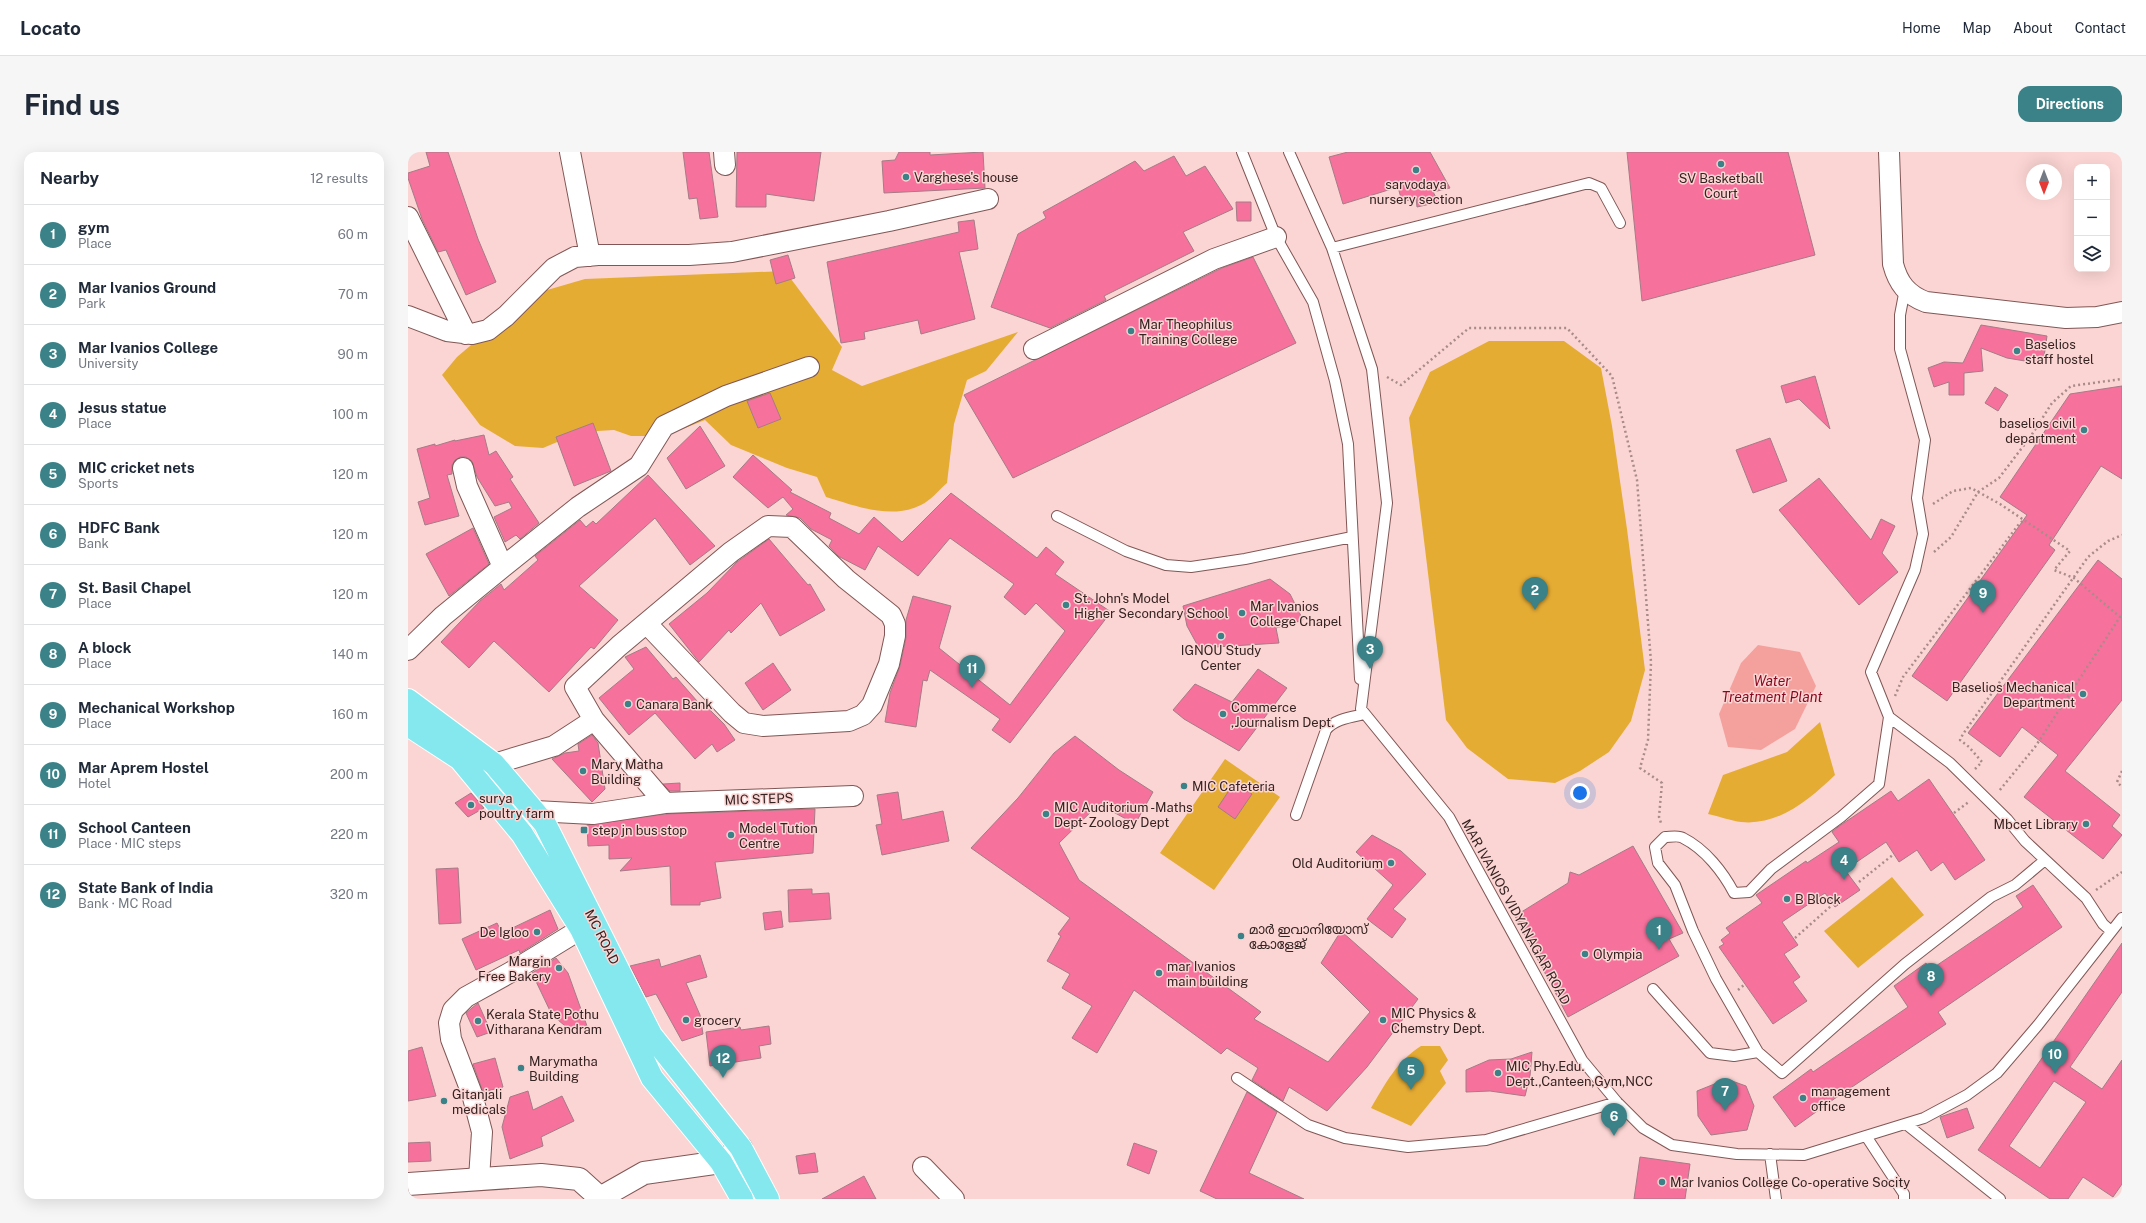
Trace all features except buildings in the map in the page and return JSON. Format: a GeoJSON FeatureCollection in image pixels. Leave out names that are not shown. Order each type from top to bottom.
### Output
{"type":"FeatureCollection","features":[{"type":"Feature","properties":{"kind":"main road","name":"MC ROAD"},"geometry":{"type":"LineString","coordinates":[[408,700],[494,764],[540,817],[651,1035],[741,1148],[768,1199]]}},
{"type":"Feature","properties":{"kind":"main road","name":"MC ROAD"},"geometry":{"type":"LineString","coordinates":[[408,725],[460,759],[522,834],[581,929],[652,1078],[721,1162],[742,1199]]}},
{"type":"Feature","properties":{"kind":"main road"},"geometry":{"type":"LineString","coordinates":[[522,834],[540,817]]}},
{"type":"Feature","properties":{"kind":"street"},"geometry":{"type":"LineString","coordinates":[[570,152],[590,256]]}},
{"type":"Feature","properties":{"kind":"street"},"geometry":{"type":"LineString","coordinates":[[1889,152],[1893,264],[1896,277],[1913,297],[1926,302],[2066,318],[2097,317],[2122,312]]}},
{"type":"Feature","properties":{"kind":"street"},"geometry":{"type":"LineString","coordinates":[[408,316],[447,331],[466,334],[488,330],[506,316],[554,268],[575,257],[688,255],[732,252],[889,221],[988,199]]}},
{"type":"Feature","properties":{"kind":"street"},"geometry":{"type":"LineString","coordinates":[[408,217],[466,334]]}},
{"type":"Feature","properties":{"kind":"street"},"geometry":{"type":"LineString","coordinates":[[1034,349],[1214,259],[1276,237]]}},
{"type":"Feature","properties":{"kind":"street"},"geometry":{"type":"LineString","coordinates":[[408,650],[443,616],[578,507],[639,466],[664,426],[726,396],[810,367]]}},
{"type":"Feature","properties":{"kind":"street"},"geometry":{"type":"LineString","coordinates":[[463,468],[467,486],[503,567]]}},
{"type":"Feature","properties":{"kind":"street"},"geometry":{"type":"LineString","coordinates":[[647,624],[732,713],[744,723],[763,726],[849,721],[863,715],[872,705],[889,664],[895,636],[895,624],[890,616],[846,579],[792,527],[768,526],[731,552],[619,646],[575,687],[594,720],[665,803]]}},
{"type":"Feature","properties":{"kind":"street"},"geometry":{"type":"LineString","coordinates":[[494,764],[554,746],[594,720]]}},
{"type":"Feature","properties":{"kind":"street","name":"MIC STEPS"},"geometry":{"type":"LineString","coordinates":[[540,817],[593,814],[665,803],[853,796]]}},
{"type":"Feature","properties":{"kind":"street"},"geometry":{"type":"LineString","coordinates":[[479,1180],[482,1132],[472,1094],[451,1039],[448,1023],[453,1010],[466,997],[511,972],[581,929]]}},
{"type":"Feature","properties":{"kind":"street"},"geometry":{"type":"LineString","coordinates":[[408,1184],[541,1175],[579,1179],[600,1198],[644,1173],[721,1162],[741,1148]]}},
{"type":"Feature","properties":{"kind":"street"},"geometry":{"type":"LineString","coordinates":[[923,1167],[954,1199]]}},
{"type":"Feature","properties":{"kind":"lane"},"geometry":{"type":"LineString","coordinates":[[1242,152],[1276,237],[1313,302],[1335,382],[1348,444],[1352,537],[1363,712]]}},
{"type":"Feature","properties":{"kind":"lane"},"geometry":{"type":"LineString","coordinates":[[1289,152],[1332,248],[1372,369],[1387,503],[1363,712]]}},
{"type":"Feature","properties":{"kind":"lane"},"geometry":{"type":"LineString","coordinates":[[1332,248],[1589,183],[1601,188],[1620,223]]}},
{"type":"Feature","properties":{"kind":"lane"},"geometry":{"type":"LineString","coordinates":[[1905,289],[1900,315],[1900,349],[1924,440],[1917,498],[1923,534],[1915,570],[1871,672],[1889,716],[1950,763],[2046,860],[2086,898],[2103,924],[2111,931]]}},
{"type":"Feature","properties":{"kind":"lane"},"geometry":{"type":"LineString","coordinates":[[1057,516],[1126,551],[1166,565],[1191,567],[1245,559],[1352,537]]}},
{"type":"Feature","properties":{"kind":"lane"},"geometry":{"type":"LineString","coordinates":[[1296,815],[1329,724],[1363,712]]}},
{"type":"Feature","properties":{"kind":"lane","name":"MAR IVANIOS VIDYANAGAR ROAD"},"geometry":{"type":"LineString","coordinates":[[1363,712],[1449,817],[1582,1060],[1617,1102],[1643,1128],[1672,1145],[1737,1154],[1804,1155],[1924,1118],[1967,1095],[1997,1073],[2038,1025],[2122,918]]}},
{"type":"Feature","properties":{"kind":"lane"},"geometry":{"type":"LineString","coordinates":[[1889,716],[1879,784],[1841,816],[1771,869],[1749,892],[1734,893],[1724,874],[1704,854],[1682,837],[1665,837],[1655,847],[1658,863],[1675,885],[1693,931],[1716,979],[1758,1052],[1782,1073],[1905,964],[1991,897],[2016,885],[2046,860]]}},
{"type":"Feature","properties":{"kind":"lane"},"geometry":{"type":"LineString","coordinates":[[1653,989],[1710,1053],[1734,1056],[1758,1052]]}},
{"type":"Feature","properties":{"kind":"lane"},"geometry":{"type":"LineString","coordinates":[[1237,1078],[1308,1125],[1345,1138],[1408,1146],[1486,1140],[1617,1102]]}},
{"type":"Feature","properties":{"kind":"lane"},"geometry":{"type":"LineString","coordinates":[[1906,1124],[2000,1199]]}},
{"type":"Feature","properties":{"kind":"lane"},"geometry":{"type":"LineString","coordinates":[[1866,1136],[1904,1194],[1904,1199]]}},
{"type":"Feature","properties":{"kind":"lane"},"geometry":{"type":"LineString","coordinates":[[1770,1154],[1776,1199]]}},
{"type":"Feature","properties":{"kind":"path"},"geometry":{"type":"LineString","coordinates":[[1372,369],[1401,385],[1469,328],[1567,328],[1612,376],[1638,480],[1646,574],[1651,662],[1648,740],[1640,768],[1662,783],[1659,817],[1665,837]]}},
{"type":"Feature","properties":{"kind":"path"},"geometry":{"type":"LineString","coordinates":[[1915,570],[1950,536],[1978,492],[1999,478],[2031,436],[2052,403],[2070,386],[2122,379]]}},
{"type":"Feature","properties":{"kind":"path"},"geometry":{"type":"LineString","coordinates":[[1920,518],[1935,501],[1953,491],[1971,488],[2000,504],[2070,552],[2054,570],[2074,578],[2120,617],[2035,747],[1990,802]]}},
{"type":"Feature","properties":{"kind":"path"},"geometry":{"type":"LineString","coordinates":[[1889,716],[1903,677],[2019,524],[2024,521]]}},
{"type":"Feature","properties":{"kind":"path"},"geometry":{"type":"LineString","coordinates":[[1964,778],[1982,762],[1969,747],[1960,740],[1963,734],[2088,557],[2108,541],[2122,535]]}},
{"type":"Feature","properties":{"kind":"path"},"geometry":{"type":"LineString","coordinates":[[2122,771],[2117,782],[2122,788]]}},
{"type":"Feature","properties":{"kind":"path"},"geometry":{"type":"LineString","coordinates":[[1954,813],[1980,793]]}},
{"type":"Feature","properties":{"kind":"path"},"geometry":{"type":"LineString","coordinates":[[1859,882],[1894,854]]}},
{"type":"Feature","properties":{"kind":"path"},"geometry":{"type":"LineString","coordinates":[[2086,898],[2122,872]]}},
{"type":"Feature","properties":{"kind":"path"},"geometry":{"type":"LineString","coordinates":[[1795,938],[1831,906]]}},
{"type":"Feature","properties":{"kind":"shaded area"},"geometry":{"type":"Polygon","coordinates":[[[785,271],[842,347],[832,370],[862,386],[1018,332],[986,371],[967,380],[954,424],[947,483],[921,505],[898,511],[874,510],[826,497],[817,477],[787,468],[731,445],[705,420],[665,436],[631,436],[614,430],[581,432],[543,448],[515,446],[480,425],[442,375],[457,357],[530,295],[585,279],[785,271]]]}},
{"type":"Feature","properties":{"kind":"shaded area"},"geometry":{"type":"Polygon","coordinates":[[[1489,341],[1564,341],[1601,368],[1612,426],[1645,670],[1631,721],[1609,752],[1580,771],[1555,783],[1508,779],[1467,748],[1446,720],[1409,418],[1430,372],[1489,341]]]}},
{"type":"Feature","properties":{"kind":"shaded area"},"geometry":{"type":"Polygon","coordinates":[[[1820,722],[1835,775],[1815,793],[1793,809],[1768,820],[1741,822],[1708,814],[1723,775],[1787,752],[1820,722]]]}},
{"type":"Feature","properties":{"kind":"shaded area"},"geometry":{"type":"Polygon","coordinates":[[[1225,759],[1280,797],[1214,890],[1160,853],[1225,759]]]}},
{"type":"Feature","properties":{"kind":"shaded area"},"geometry":{"type":"Polygon","coordinates":[[[1892,877],[1924,915],[1858,968],[1824,931],[1892,877]]]}},
{"type":"Feature","properties":{"kind":"shaded area"},"geometry":{"type":"Polygon","coordinates":[[[1421,1046],[1440,1046],[1448,1060],[1440,1071],[1446,1083],[1411,1126],[1371,1108],[1398,1066],[1412,1052],[1421,1046]]]}},
{"type":"Feature","properties":{"kind":"water","name":"Water Treatment Plant"},"geometry":{"type":"Polygon","coordinates":[[[1758,645],[1800,652],[1816,686],[1795,729],[1761,750],[1728,747],[1719,714],[1741,663],[1758,645]]]}},
{"type":"Feature","properties":{"kind":"place","name":"SV Basketball Court"},"geometry":{"type":"Point","coordinates":[1721,164]}},
{"type":"Feature","properties":{"kind":"place","name":"sarvodaya nursery section"},"geometry":{"type":"Point","coordinates":[1416,170]}},
{"type":"Feature","properties":{"kind":"place","name":"Varghese's house"},"geometry":{"type":"Point","coordinates":[906,177]}},
{"type":"Feature","properties":{"kind":"place","name":"Mar Theophilus Training College"},"geometry":{"type":"Point","coordinates":[1131,331]}},
{"type":"Feature","properties":{"kind":"place","name":"Baselios staff hostel"},"geometry":{"type":"Point","coordinates":[2017,351]}},
{"type":"Feature","properties":{"kind":"place","name":"baselios civil department"},"geometry":{"type":"Point","coordinates":[2084,430]}},
{"type":"Feature","properties":{"kind":"place","name":"St. John's Model Higher Secondary School"},"geometry":{"type":"Point","coordinates":[1066,605]}},
{"type":"Feature","properties":{"kind":"place","name":"Mar Ivanios Ground"},"geometry":{"type":"Point","coordinates":[1535,610]}},
{"type":"Feature","properties":{"kind":"place","name":"Mar Ivanios College Chapel"},"geometry":{"type":"Point","coordinates":[1242,613]}},
{"type":"Feature","properties":{"kind":"place","name":"Mechanical Workshop"},"geometry":{"type":"Point","coordinates":[1983,613]}},
{"type":"Feature","properties":{"kind":"place","name":"IGNOU Study Center"},"geometry":{"type":"Point","coordinates":[1221,636]}},
{"type":"Feature","properties":{"kind":"place","name":"Mar Ivanios College"},"geometry":{"type":"Point","coordinates":[1370,669]}},
{"type":"Feature","properties":{"kind":"place","name":"School Canteen"},"geometry":{"type":"Point","coordinates":[972,688]}},
{"type":"Feature","properties":{"kind":"place","name":"Baselios Mechanical Department"},"geometry":{"type":"Point","coordinates":[2083,694]}},
{"type":"Feature","properties":{"kind":"place","name":"Canara Bank"},"geometry":{"type":"Point","coordinates":[628,704]}},
{"type":"Feature","properties":{"kind":"place","name":"Commerce ,Journalism Dept."},"geometry":{"type":"Point","coordinates":[1223,714]}},
{"type":"Feature","properties":{"kind":"place","name":"Mary Matha Building"},"geometry":{"type":"Point","coordinates":[583,771]}},
{"type":"Feature","properties":{"kind":"place","name":"MIC Cafeteria"},"geometry":{"type":"Point","coordinates":[1184,786]}},
{"type":"Feature","properties":{"kind":"place","name":"surya poultry farm"},"geometry":{"type":"Point","coordinates":[471,805]}},
{"type":"Feature","properties":{"kind":"place","name":"MIC Auditorium -Maths Dept- Zoology Dept"},"geometry":{"type":"Point","coordinates":[1046,814]}},
{"type":"Feature","properties":{"kind":"place","name":"Mbcet Library"},"geometry":{"type":"Point","coordinates":[2086,824]}},
{"type":"Feature","properties":{"kind":"place","name":"step jn bus stop"},"geometry":{"type":"Point","coordinates":[584,830]}},
{"type":"Feature","properties":{"kind":"place","name":"Model Tution Centre"},"geometry":{"type":"Point","coordinates":[731,835]}},
{"type":"Feature","properties":{"kind":"place","name":"Old Auditorium"},"geometry":{"type":"Point","coordinates":[1391,863]}},
{"type":"Feature","properties":{"kind":"place","name":"Jesus statue"},"geometry":{"type":"Point","coordinates":[1844,880]}},
{"type":"Feature","properties":{"kind":"place","name":"B Block"},"geometry":{"type":"Point","coordinates":[1787,899]}},
{"type":"Feature","properties":{"kind":"place","name":"De Igloo"},"geometry":{"type":"Point","coordinates":[537,932]}},
{"type":"Feature","properties":{"kind":"place","name":"മാർ ഇവാനിയോസ് കോളേജ്"},"geometry":{"type":"Point","coordinates":[1241,936]}},
{"type":"Feature","properties":{"kind":"place","name":"gym"},"geometry":{"type":"Point","coordinates":[1659,950]}},
{"type":"Feature","properties":{"kind":"place","name":"Olympia"},"geometry":{"type":"Point","coordinates":[1585,954]}},
{"type":"Feature","properties":{"kind":"place","name":"Margin Free Bakery"},"geometry":{"type":"Point","coordinates":[559,968]}},
{"type":"Feature","properties":{"kind":"place","name":"mar Ivanios main building"},"geometry":{"type":"Point","coordinates":[1159,973]}},
{"type":"Feature","properties":{"kind":"place","name":"A block"},"geometry":{"type":"Point","coordinates":[1931,996]}},
{"type":"Feature","properties":{"kind":"place","name":"grocery"},"geometry":{"type":"Point","coordinates":[686,1020]}},
{"type":"Feature","properties":{"kind":"place","name":"MIC Physics & Chemstry Dept."},"geometry":{"type":"Point","coordinates":[1383,1020]}},
{"type":"Feature","properties":{"kind":"place","name":"Kerala State Pothu Vitharana Kendram"},"geometry":{"type":"Point","coordinates":[478,1021]}},
{"type":"Feature","properties":{"kind":"place","name":"Marymatha Building"},"geometry":{"type":"Point","coordinates":[521,1068]}},
{"type":"Feature","properties":{"kind":"place","name":"MIC Phy.Edu. Dept.,Canteen,Gym,NCC"},"geometry":{"type":"Point","coordinates":[1498,1073]}},
{"type":"Feature","properties":{"kind":"place","name":"Mar Aprem Hostel"},"geometry":{"type":"Point","coordinates":[2055,1074]}},
{"type":"Feature","properties":{"kind":"place","name":"State Bank of India"},"geometry":{"type":"Point","coordinates":[723,1078]}},
{"type":"Feature","properties":{"kind":"place","name":"MIC cricket nets"},"geometry":{"type":"Point","coordinates":[1411,1090]}},
{"type":"Feature","properties":{"kind":"place","name":"management office"},"geometry":{"type":"Point","coordinates":[1803,1098]}},
{"type":"Feature","properties":{"kind":"place","name":"Gitanjali medicals"},"geometry":{"type":"Point","coordinates":[444,1101]}},
{"type":"Feature","properties":{"kind":"place","name":"St. Basil Chapel"},"geometry":{"type":"Point","coordinates":[1725,1111]}},
{"type":"Feature","properties":{"kind":"place","name":"HDFC Bank"},"geometry":{"type":"Point","coordinates":[1614,1136]}},
{"type":"Feature","properties":{"kind":"place","name":"Mar Ivanios College Co-operative Socity"},"geometry":{"type":"Point","coordinates":[1662,1182]}}]}
